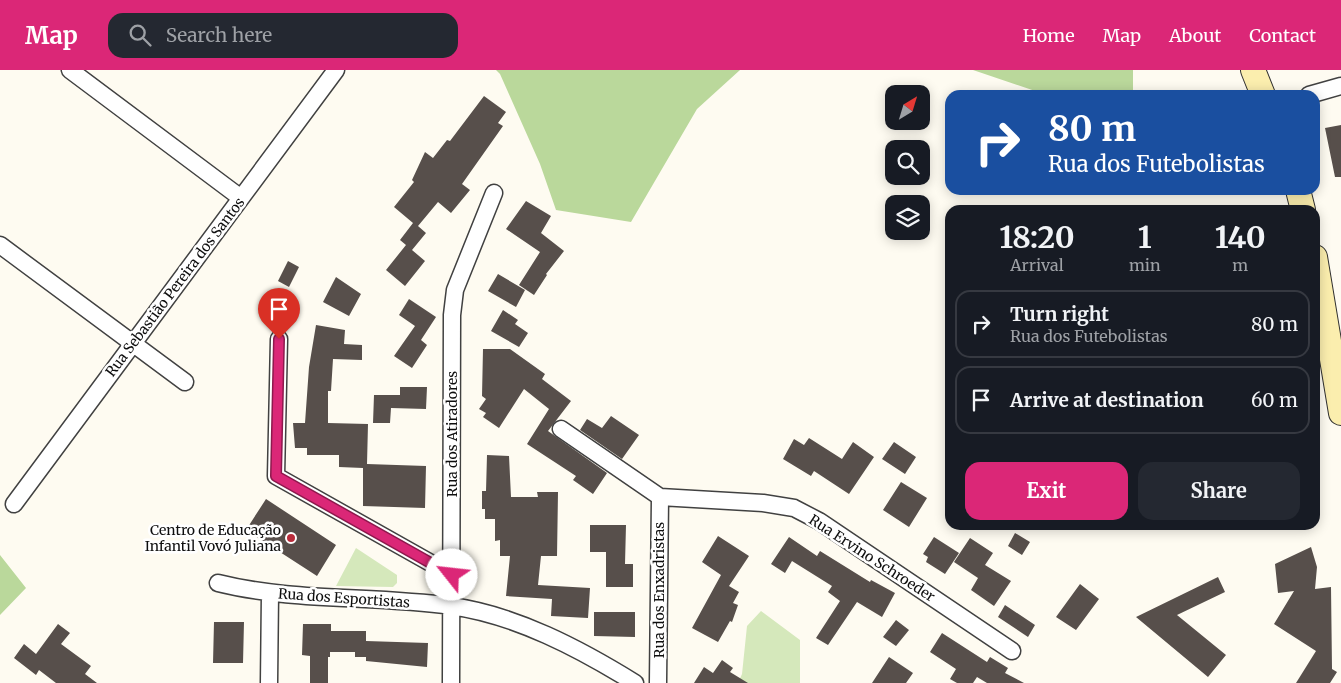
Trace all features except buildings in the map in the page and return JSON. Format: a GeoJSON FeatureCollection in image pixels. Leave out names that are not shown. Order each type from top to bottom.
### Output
{"type":"FeatureCollection","features":[{"type":"Feature","properties":{"kind":"main road"},"geometry":{"type":"LineString","coordinates":[[1253,70],[1261,90]]}},
{"type":"Feature","properties":{"kind":"main road"},"geometry":{"type":"LineString","coordinates":[[1320,287],[1341,413]]}},
{"type":"Feature","properties":{"kind":"street"},"geometry":{"type":"LineString","coordinates":[[70,70],[241,198]]}},
{"type":"Feature","properties":{"kind":"street","name":"Rua Sebastião Pereira dos Santos"},"geometry":{"type":"LineString","coordinates":[[14,504],[336,70]]}},
{"type":"Feature","properties":{"kind":"street"},"geometry":{"type":"LineString","coordinates":[[1320,92],[1341,86]]}},
{"type":"Feature","properties":{"kind":"street","name":"Rua dos Atiradores"},"geometry":{"type":"LineString","coordinates":[[451,683],[452,315],[456,290],[494,193]]}},
{"type":"Feature","properties":{"kind":"street"},"geometry":{"type":"LineString","coordinates":[[0,245],[185,382]]}},
{"type":"Feature","properties":{"kind":"street"},"geometry":{"type":"LineString","coordinates":[[279,339],[276,476],[452,575]]}},
{"type":"Feature","properties":{"kind":"street"},"geometry":{"type":"LineString","coordinates":[[561,429],[660,497]]}},
{"type":"Feature","properties":{"kind":"street","name":"Rua Ervino Schroeder"},"geometry":{"type":"LineString","coordinates":[[660,497],[763,503],[794,508],[819,521],[1012,652]]}},
{"type":"Feature","properties":{"kind":"street","name":"Rua dos Enxadristas"},"geometry":{"type":"LineString","coordinates":[[658,683],[660,497]]}},
{"type":"Feature","properties":{"kind":"street","name":"Rua dos Esportistas"},"geometry":{"type":"LineString","coordinates":[[218,583],[253,592],[452,606],[513,622],[548,636],[571,646],[635,683]]}},
{"type":"Feature","properties":{"kind":"street"},"geometry":{"type":"LineString","coordinates":[[269,683],[270,593]]}},
{"type":"Feature","properties":{"kind":"green space"},"geometry":{"type":"Polygon","coordinates":[[[496,70],[740,70],[697,109],[631,222],[556,210],[540,164],[500,74],[496,70]]]}},
{"type":"Feature","properties":{"kind":"green space"},"geometry":{"type":"Polygon","coordinates":[[[973,70],[1133,70],[1133,90],[1032,90],[973,70]]]}},
{"type":"Feature","properties":{"kind":"green space"},"geometry":{"type":"Polygon","coordinates":[[[356,548],[397,575],[397,583],[393,587],[336,586],[356,548]]]}},
{"type":"Feature","properties":{"kind":"green space"},"geometry":{"type":"Polygon","coordinates":[[[0,555],[26,588],[0,615],[0,555]]]}},
{"type":"Feature","properties":{"kind":"green space"},"geometry":{"type":"Polygon","coordinates":[[[761,611],[800,640],[800,683],[738,683],[742,674],[747,626],[761,611]]]}},
{"type":"Feature","properties":{"kind":"place","name":"Centro de Educação Infantil Vovó Juliana"},"geometry":{"type":"Point","coordinates":[291,538]}},
{"type":"Feature","properties":{"kind":"route"},"geometry":{"type":"LineString","coordinates":[[279,339],[276,476],[452,575]]}}]}
